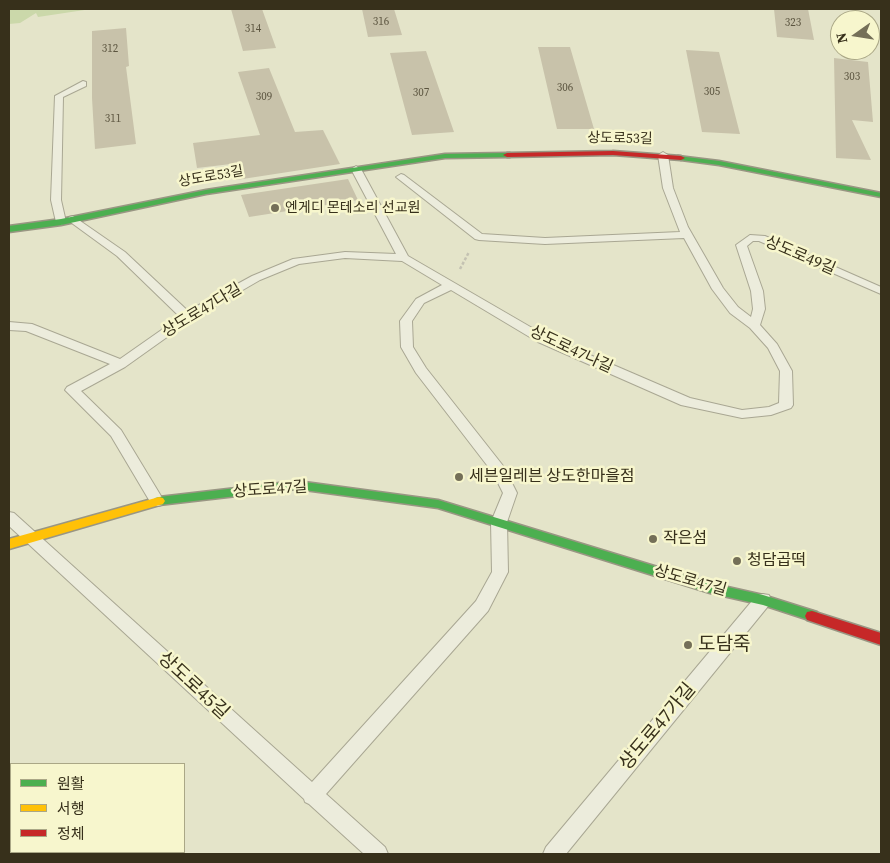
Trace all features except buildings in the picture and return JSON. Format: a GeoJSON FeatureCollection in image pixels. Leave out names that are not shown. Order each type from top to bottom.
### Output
{"type":"FeatureCollection","features":[{"type":"Feature","properties":{"kind":"street","name":"상도로53길"},"geometry":{"type":"LineString","coordinates":[[9,228],[60,222],[206,192],[445,156],[613,153],[663,155],[718,163],[881,195]]}},
{"type":"Feature","properties":{"kind":"street","name":"상도로47길"},"geometry":{"type":"LineString","coordinates":[[9,544],[157,501],[298,485],[438,504],[710,588],[763,600],[881,639]]}},
{"type":"Feature","properties":{"kind":"lane"},"geometry":{"type":"LineString","coordinates":[[60,222],[56,200],[59,96],[83,84]]}},
{"type":"Feature","properties":{"kind":"lane","name":"상도로47나길"},"geometry":{"type":"LineString","coordinates":[[452,285],[542,339],[686,402],[742,414],[771,411],[786,405],[786,371],[773,347],[754,326],[734,310],[718,289],[688,235],[668,188],[663,155]]}},
{"type":"Feature","properties":{"kind":"lane"},"geometry":{"type":"LineString","coordinates":[[356,169],[404,258],[429,274],[452,285]]}},
{"type":"Feature","properties":{"kind":"lane"},"geometry":{"type":"LineString","coordinates":[[401,177],[479,237],[545,241],[688,235]]}},
{"type":"Feature","properties":{"kind":"lane"},"geometry":{"type":"LineString","coordinates":[[73,219],[122,254],[187,316]]}},
{"type":"Feature","properties":{"kind":"lane","name":"상도로49길"},"geometry":{"type":"LineString","coordinates":[[754,326],[759,309],[757,291],[741,245],[750,238],[760,238],[881,291]]}},
{"type":"Feature","properties":{"kind":"lane","name":"상도로47다길"},"geometry":{"type":"LineString","coordinates":[[120,364],[187,316],[256,278],[296,262],[344,255],[404,258]]}},
{"type":"Feature","properties":{"kind":"lane"},"geometry":{"type":"LineString","coordinates":[[312,796],[482,606],[500,572],[499,522],[510,493],[499,471],[421,370],[407,347],[406,321],[420,301],[452,285]]}},
{"type":"Feature","properties":{"kind":"lane"},"geometry":{"type":"LineString","coordinates":[[9,326],[28,327],[120,364]]}},
{"type":"Feature","properties":{"kind":"lane"},"geometry":{"type":"LineString","coordinates":[[120,364],[72,390],[116,432],[157,501]]}},
{"type":"Feature","properties":{"kind":"lane","name":"상도로45길"},"geometry":{"type":"LineString","coordinates":[[9,517],[312,796],[378,854]]}},
{"type":"Feature","properties":{"kind":"lane","name":"상도로47가길"},"geometry":{"type":"LineString","coordinates":[[553,854],[763,600]]}},
{"type":"Feature","properties":{"kind":"path"},"geometry":{"type":"LineString","coordinates":[[452,285],[464,260],[479,237]]}},
{"type":"Feature","properties":{"kind":"green space"},"geometry":{"type":"Polygon","coordinates":[[[9,9],[91,9],[38,17],[36,13],[20,23],[9,24],[9,9]]]}},
{"type":"Feature","properties":{"kind":"traffic: fast"},"geometry":{"type":"LineString","coordinates":[[9,229],[61,222],[206,192],[445,156],[507,155]]}},
{"type":"Feature","properties":{"kind":"traffic: fast"},"geometry":{"type":"LineString","coordinates":[[681,158],[719,163],[881,195]]}},
{"type":"Feature","properties":{"kind":"traffic: fast"},"geometry":{"type":"LineString","coordinates":[[159,501],[297,485],[438,504],[710,588],[763,600],[812,616]]}},
{"type":"Feature","properties":{"kind":"traffic: slow"},"geometry":{"type":"LineString","coordinates":[[9,544],[159,501]]}},
{"type":"Feature","properties":{"kind":"traffic: jam"},"geometry":{"type":"LineString","coordinates":[[507,155],[613,153],[681,158]]}},
{"type":"Feature","properties":{"kind":"traffic: jam"},"geometry":{"type":"LineString","coordinates":[[812,616],[881,639]]}},
{"type":"Feature","properties":{"kind":"place","name":"엔게디 몬테소리 선교원"},"geometry":{"type":"Point","coordinates":[275,208]}},
{"type":"Feature","properties":{"kind":"place","name":"세븐일레븐 상도한마을점"},"geometry":{"type":"Point","coordinates":[459,477]}},
{"type":"Feature","properties":{"kind":"place","name":"작은섬"},"geometry":{"type":"Point","coordinates":[653,539]}},
{"type":"Feature","properties":{"kind":"place","name":"청담곱떡"},"geometry":{"type":"Point","coordinates":[737,561]}},
{"type":"Feature","properties":{"kind":"place","name":"도담죽"},"geometry":{"type":"Point","coordinates":[688,645]}}]}
